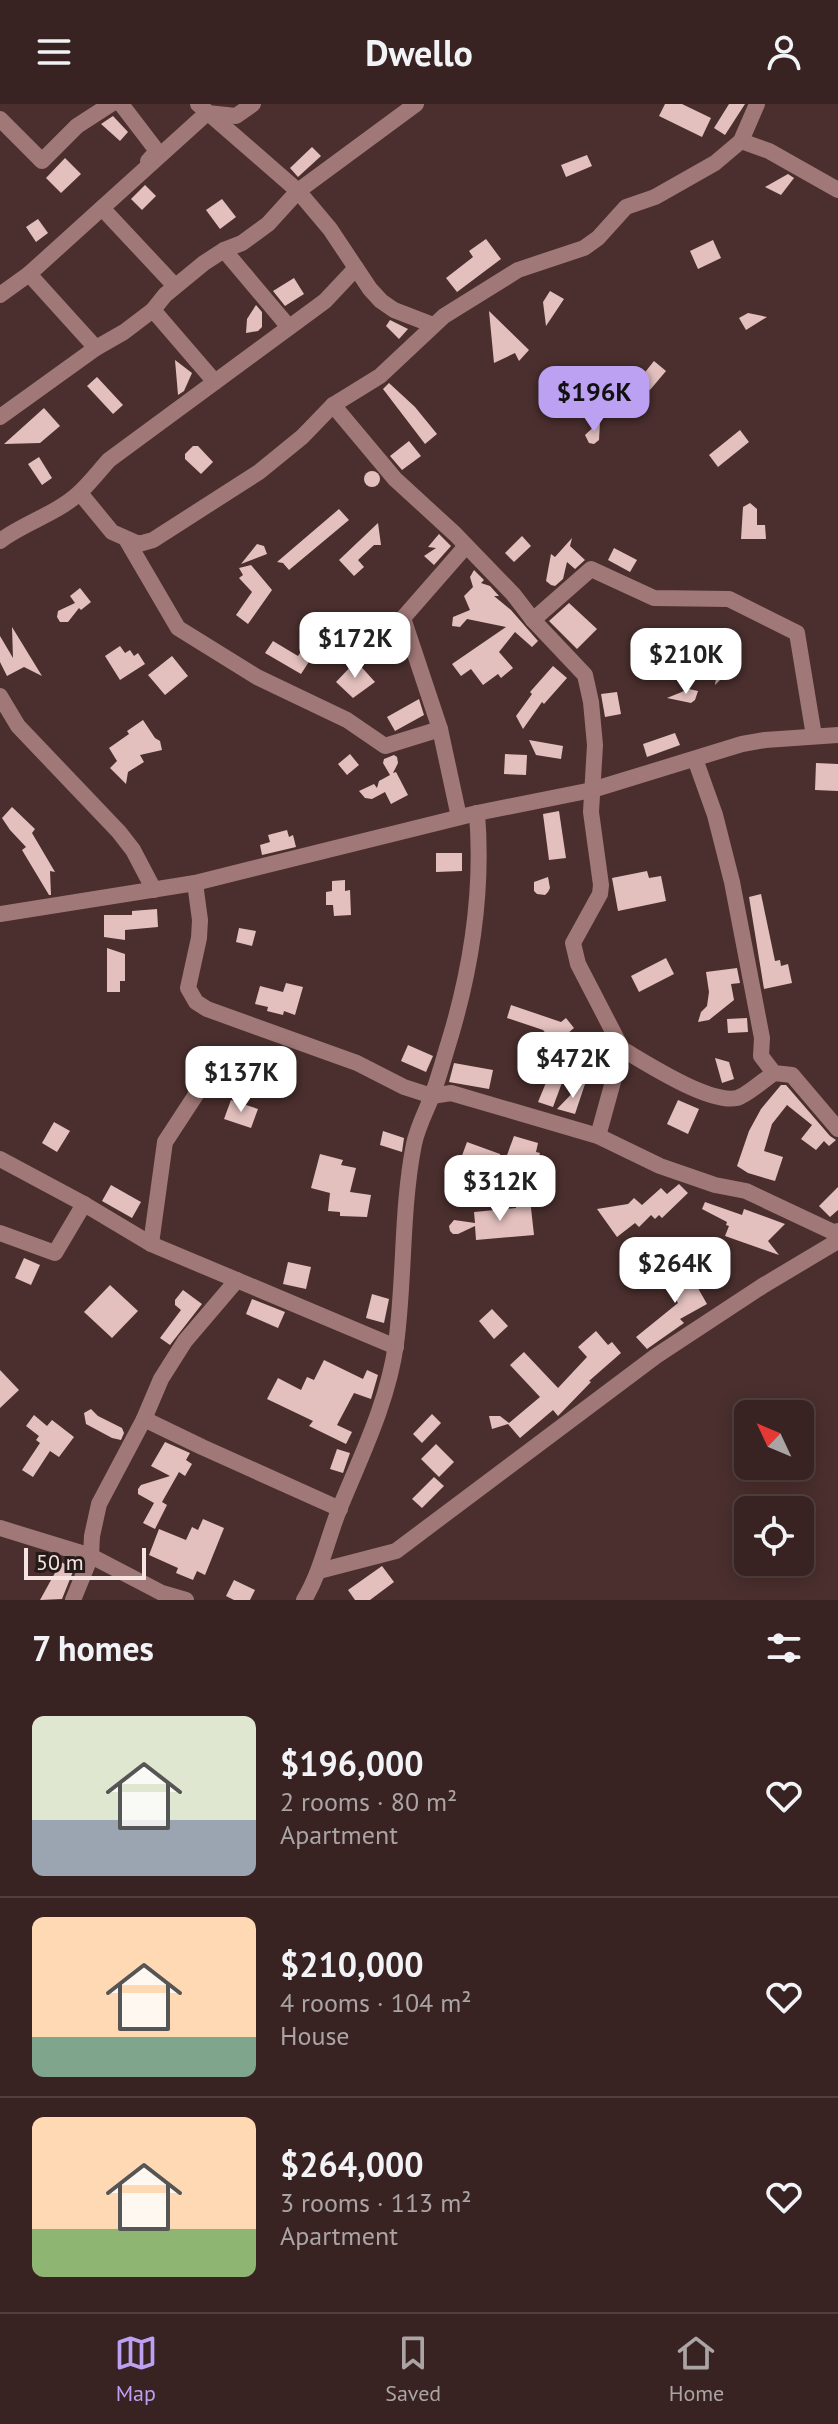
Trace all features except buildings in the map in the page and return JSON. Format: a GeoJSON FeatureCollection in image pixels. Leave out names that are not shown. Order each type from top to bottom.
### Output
{"type":"FeatureCollection","features":[{"type":"Feature","properties":{"kind":"street"},"geometry":{"type":"LineString","coordinates":[[0,119],[42,161],[77,126],[111,104]]}},
{"type":"Feature","properties":{"kind":"street"},"geometry":{"type":"LineString","coordinates":[[102,208],[157,151],[121,104]]}},
{"type":"Feature","properties":{"kind":"street"},"geometry":{"type":"LineString","coordinates":[[202,109],[236,116],[253,104]]}},
{"type":"Feature","properties":{"kind":"street"},"geometry":{"type":"LineString","coordinates":[[0,417],[96,348],[124,332],[153,310],[175,286],[224,250],[242,243],[268,224],[298,191],[416,104]]}},
{"type":"Feature","properties":{"kind":"street"},"geometry":{"type":"LineString","coordinates":[[80,493],[112,532],[139,544],[153,540],[247,480],[302,437],[333,405],[380,376],[433,325],[504,277],[584,248],[598,238],[626,207],[655,197],[715,163],[741,141],[757,104]]}},
{"type":"Feature","properties":{"kind":"street"},"geometry":{"type":"LineString","coordinates":[[0,295],[29,274],[102,208],[202,109]]}},
{"type":"Feature","properties":{"kind":"street"},"geometry":{"type":"LineString","coordinates":[[202,109],[298,191],[330,229],[381,301],[394,310],[433,325]]}},
{"type":"Feature","properties":{"kind":"street"},"geometry":{"type":"LineString","coordinates":[[741,141],[769,151],[838,190]]}},
{"type":"Feature","properties":{"kind":"street"},"geometry":{"type":"LineString","coordinates":[[102,208],[175,286]]}},
{"type":"Feature","properties":{"kind":"street"},"geometry":{"type":"LineString","coordinates":[[224,250],[288,326]]}},
{"type":"Feature","properties":{"kind":"street"},"geometry":{"type":"LineString","coordinates":[[0,541],[18,527],[53,511],[80,493],[109,460],[325,301],[356,268]]}},
{"type":"Feature","properties":{"kind":"street"},"geometry":{"type":"LineString","coordinates":[[29,274],[96,348]]}},
{"type":"Feature","properties":{"kind":"street"},"geometry":{"type":"LineString","coordinates":[[153,310],[215,382]]}},
{"type":"Feature","properties":{"kind":"street"},"geometry":{"type":"LineString","coordinates":[[333,405],[395,479],[513,594],[585,675],[595,745],[591,812],[600,894],[573,943],[578,964],[622,1049],[662,1073],[714,1097],[738,1098],[774,1073],[792,1075],[838,1129]]}},
{"type":"Feature","properties":{"kind":"street"},"geometry":{"type":"LineString","coordinates":[[126,539],[178,628],[257,677],[347,720],[385,746],[440,729]]}},
{"type":"Feature","properties":{"kind":"street"},"geometry":{"type":"LineString","coordinates":[[459,817],[440,729],[403,618],[466,546]]}},
{"type":"Feature","properties":{"kind":"street"},"geometry":{"type":"LineString","coordinates":[[533,620],[591,569],[654,598],[729,599],[797,633],[814,736]]}},
{"type":"Feature","properties":{"kind":"street"},"geometry":{"type":"LineString","coordinates":[[0,696],[18,726],[119,832],[133,850],[154,890]]}},
{"type":"Feature","properties":{"kind":"street"},"geometry":{"type":"LineString","coordinates":[[0,914],[195,883],[459,817],[592,790],[742,744],[838,735]]}},
{"type":"Feature","properties":{"kind":"street"},"geometry":{"type":"LineString","coordinates":[[695,759],[715,815],[732,882],[762,1038],[761,1056],[774,1073]]}},
{"type":"Feature","properties":{"kind":"street"},"geometry":{"type":"LineString","coordinates":[[304,1600],[319,1571],[325,1547],[367,1447],[396,1347],[411,1160],[422,1115],[432,1096],[461,999],[472,936],[480,852],[477,813]]}},
{"type":"Feature","properties":{"kind":"street"},"geometry":{"type":"LineString","coordinates":[[195,883],[199,938],[188,988],[196,1002],[207,1009],[357,1063],[404,1087],[432,1096],[451,1093],[598,1136],[660,1166],[715,1185],[746,1191],[833,1232],[838,1231]]}},
{"type":"Feature","properties":{"kind":"street"},"geometry":{"type":"LineString","coordinates":[[598,1136],[622,1049]]}},
{"type":"Feature","properties":{"kind":"street"},"geometry":{"type":"LineString","coordinates":[[151,1244],[165,1142],[199,1090]]}},
{"type":"Feature","properties":{"kind":"street"},"geometry":{"type":"LineString","coordinates":[[0,1159],[151,1244],[396,1347]]}},
{"type":"Feature","properties":{"kind":"street"},"geometry":{"type":"LineString","coordinates":[[0,1233],[55,1253],[84,1204]]}},
{"type":"Feature","properties":{"kind":"street"},"geometry":{"type":"LineString","coordinates":[[319,1571],[396,1551],[656,1356],[838,1241]]}},
{"type":"Feature","properties":{"kind":"street"},"geometry":{"type":"LineString","coordinates":[[73,1600],[91,1556],[99,1504],[144,1419],[161,1379],[185,1341],[237,1280]]}},
{"type":"Feature","properties":{"kind":"street"},"geometry":{"type":"LineString","coordinates":[[144,1419],[340,1509]]}},
{"type":"Feature","properties":{"kind":"street"},"geometry":{"type":"LineString","coordinates":[[0,1528],[91,1556],[162,1593],[186,1600]]}}]}
